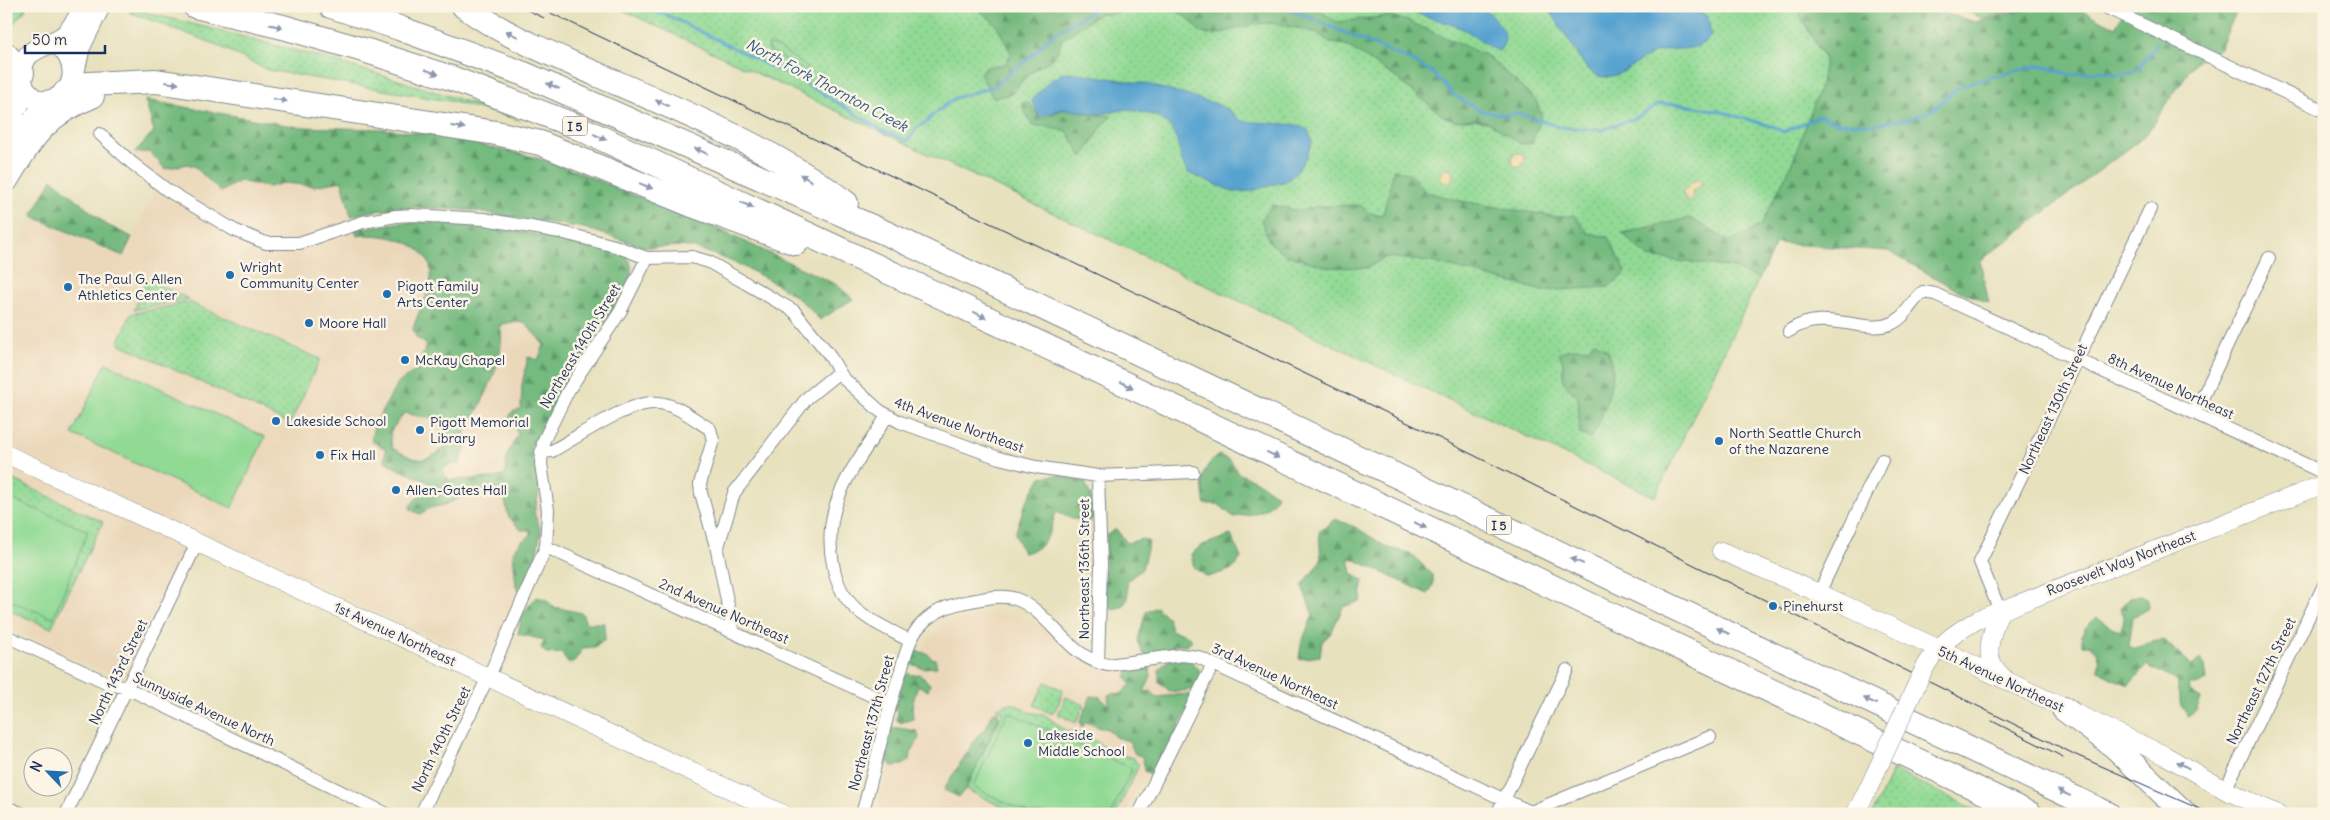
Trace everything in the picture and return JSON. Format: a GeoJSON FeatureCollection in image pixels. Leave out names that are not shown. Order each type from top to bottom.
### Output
{"type":"FeatureCollection","features":[{"type":"Feature","properties":{"kind":"highway","name":"I 5"},"geometry":{"type":"LineString","coordinates":[[195,6],[283,27],[367,51],[459,81],[533,109],[683,174],[2030,814]]}},
{"type":"Feature","properties":{"kind":"highway","name":"I 5"},"geometry":{"type":"LineString","coordinates":[[330,6],[399,28],[524,74],[890,236],[2108,814]]}},
{"type":"Feature","properties":{"kind":"highway"},"geometry":{"type":"LineString","coordinates":[[464,6],[476,15],[555,56],[752,146],[837,196],[890,236]]}},
{"type":"Feature","properties":{"kind":"highway"},"geometry":{"type":"LineString","coordinates":[[6,55],[17,84]]}},
{"type":"Feature","properties":{"kind":"highway"},"geometry":{"type":"LineString","coordinates":[[6,179],[28,144],[48,120],[72,104],[123,81]]}},
{"type":"Feature","properties":{"kind":"highway"},"geometry":{"type":"LineString","coordinates":[[62,89],[88,84],[123,81],[156,81],[200,86],[496,133],[540,143],[692,205],[936,294]]}},
{"type":"Feature","properties":{"kind":"highway"},"geometry":{"type":"LineString","coordinates":[[2064,709],[2114,746],[2184,814]]}},
{"type":"Feature","properties":{"kind":"main road"},"geometry":{"type":"LineString","coordinates":[[6,145],[17,84],[28,55],[42,45],[59,39],[76,22],[84,6]]}},
{"type":"Feature","properties":{"kind":"main road"},"geometry":{"type":"LineString","coordinates":[[6,179],[31,123],[62,89],[100,6]]}},
{"type":"Feature","properties":{"kind":"main road"},"geometry":{"type":"LineString","coordinates":[[59,39],[67,52],[62,89]]}},
{"type":"Feature","properties":{"kind":"main road"},"geometry":{"type":"LineString","coordinates":[[17,84],[32,97],[62,89]]}},
{"type":"Feature","properties":{"kind":"street"},"geometry":{"type":"LineString","coordinates":[[2103,6],[2324,111]]}},
{"type":"Feature","properties":{"kind":"street","name":"4th Avenue Northeast"},"geometry":{"type":"LineString","coordinates":[[100,134],[132,164],[168,190],[234,230],[266,243],[298,243],[363,222],[412,215],[484,219],[560,232],[615,246],[647,258],[692,257],[709,262],[783,303],[804,321],[828,353],[838,372],[862,396],[887,416],[914,428],[1013,462],[1098,476],[1193,472]]}},
{"type":"Feature","properties":{"kind":"street","name":"Northeast 130th Street"},"geometry":{"type":"LineString","coordinates":[[2000,611],[1980,562],[2076,359],[2150,209]]}},
{"type":"Feature","properties":{"kind":"street","name":"Northeast 140th Street"},"geometry":{"type":"LineString","coordinates":[[487,678],[546,547],[548,510],[545,496],[543,442],[563,399],[620,312],[647,258]]}},
{"type":"Feature","properties":{"kind":"street"},"geometry":{"type":"LineString","coordinates":[[2195,413],[2269,258]]}},
{"type":"Feature","properties":{"kind":"street","name":"8th Avenue Northeast"},"geometry":{"type":"LineString","coordinates":[[1789,331],[1801,324],[1813,321],[1875,326],[1890,324],[1904,315],[1922,292],[1936,294],[2324,473]]}},
{"type":"Feature","properties":{"kind":"street"},"geometry":{"type":"LineString","coordinates":[[717,550],[738,486],[807,398],[838,372]]}},
{"type":"Feature","properties":{"kind":"street"},"geometry":{"type":"LineString","coordinates":[[542,452],[552,451],[632,407],[658,403],[677,408],[710,429],[714,440],[700,484],[701,493],[717,550],[733,631]]}},
{"type":"Feature","properties":{"kind":"street"},"geometry":{"type":"LineString","coordinates":[[887,416],[852,468],[830,521],[830,549],[835,574],[843,593],[860,612],[910,641],[925,621],[948,607],[981,599],[1004,597],[1024,603],[1078,651],[1098,663]]}},
{"type":"Feature","properties":{"kind":"street","name":"1st Avenue Northeast"},"geometry":{"type":"LineString","coordinates":[[6,454],[782,814]]}},
{"type":"Feature","properties":{"kind":"street"},"geometry":{"type":"LineString","coordinates":[[1819,593],[1882,460]]}},
{"type":"Feature","properties":{"kind":"street","name":"Northeast 136th Street"},"geometry":{"type":"LineString","coordinates":[[1098,476],[1101,565],[1098,663]]}},
{"type":"Feature","properties":{"kind":"street","name":"Roosevelt Way Northeast"},"geometry":{"type":"LineString","coordinates":[[1930,660],[1957,632],[2000,611],[2324,484]]}},
{"type":"Feature","properties":{"kind":"street","name":"North 143rd Street"},"geometry":{"type":"LineString","coordinates":[[66,814],[197,543]]}},
{"type":"Feature","properties":{"kind":"street","name":"2nd Avenue Northeast"},"geometry":{"type":"LineString","coordinates":[[546,547],[890,704]]}},
{"type":"Feature","properties":{"kind":"street","name":"5th Avenue Northeast"},"geometry":{"type":"LineString","coordinates":[[1721,551],[1819,593],[1930,660],[2011,684],[2166,756],[2225,790],[2278,814]]}},
{"type":"Feature","properties":{"kind":"street","name":"Northeast 127th Street"},"geometry":{"type":"LineString","coordinates":[[2225,790],[2324,585]]}},
{"type":"Feature","properties":{"kind":"street"},"geometry":{"type":"LineString","coordinates":[[2000,611],[1991,634],[1988,652],[1990,662],[1998,674],[2011,684]]}},
{"type":"Feature","properties":{"kind":"street","name":"Sunnyside Avenue North"},"geometry":{"type":"LineString","coordinates":[[6,636],[110,684],[126,688],[388,814]]}},
{"type":"Feature","properties":{"kind":"street","name":"Northeast 137th Street"},"geometry":{"type":"LineString","coordinates":[[862,814],[890,704],[910,641]]}},
{"type":"Feature","properties":{"kind":"street","name":"3rd Avenue Northeast"},"geometry":{"type":"LineString","coordinates":[[1098,663],[1108,665],[1182,655],[1198,658],[1530,813]]}},
{"type":"Feature","properties":{"kind":"street"},"geometry":{"type":"LineString","coordinates":[[1855,814],[1930,660]]}},
{"type":"Feature","properties":{"kind":"street"},"geometry":{"type":"LineString","coordinates":[[1139,814],[1213,664]]}},
{"type":"Feature","properties":{"kind":"street"},"geometry":{"type":"LineString","coordinates":[[1497,814],[1567,670]]}},
{"type":"Feature","properties":{"kind":"street","name":"North 140th Street"},"geometry":{"type":"LineString","coordinates":[[421,814],[487,678]]}},
{"type":"Feature","properties":{"kind":"street"},"geometry":{"type":"LineString","coordinates":[[1530,813],[1710,737]]}},
{"type":"Feature","properties":{"kind":"street"},"geometry":{"type":"LineString","coordinates":[[6,807],[23,814]]}},
{"type":"Feature","properties":{"kind":"shaded area","name":"Lakeside School"},"geometry":{"type":"Polygon","coordinates":[[[145,151],[154,155],[158,163],[173,168],[187,164],[202,173],[268,187],[284,183],[314,186],[342,181],[355,229],[397,223],[423,222],[493,228],[630,262],[630,274],[617,303],[573,367],[550,411],[539,538],[525,579],[487,662],[194,529],[122,680],[6,627],[6,258],[12,258],[32,216],[123,256],[160,180],[131,156],[134,153],[145,151]]]}},
{"type":"Feature","properties":{"kind":"shaded area","name":"Lakeside Middle School"},"geometry":{"type":"Polygon","coordinates":[[[1001,612],[1032,620],[1079,658],[1166,662],[1197,672],[1125,814],[875,814],[923,647],[930,637],[945,624],[972,615],[1001,612]]]}},
{"type":"Feature","properties":{"kind":"green space"},"geometry":{"type":"Polygon","coordinates":[[[6,6],[26,6],[25,11],[6,31],[6,6]]]}},
{"type":"Feature","properties":{"kind":"green space"},"geometry":{"type":"Polygon","coordinates":[[[614,6],[1889,6],[1655,497],[614,6]]]}},
{"type":"Feature","properties":{"kind":"green space"},"geometry":{"type":"Polygon","coordinates":[[[974,6],[1138,6],[1109,15],[1100,13],[1061,40],[1055,56],[1027,75],[1012,94],[993,98],[980,73],[985,67],[1006,64],[1011,53],[996,24],[974,6]]]}},
{"type":"Feature","properties":{"kind":"green space"},"geometry":{"type":"Polygon","coordinates":[[[1169,6],[1312,6],[1337,22],[1390,16],[1408,21],[1489,57],[1536,100],[1542,117],[1532,143],[1521,144],[1490,123],[1474,119],[1456,121],[1443,116],[1392,75],[1346,45],[1330,43],[1316,32],[1272,23],[1254,24],[1214,35],[1201,33],[1190,20],[1169,6]]]}},
{"type":"Feature","properties":{"kind":"green space"},"geometry":{"type":"Polygon","coordinates":[[[1795,6],[1920,6],[1975,22],[2025,10],[2028,6],[2072,6],[2115,27],[2128,6],[2239,6],[2220,48],[2195,62],[2145,136],[1980,261],[1989,303],[1955,289],[1888,251],[1776,243],[1759,279],[1733,268],[1648,257],[1622,233],[1690,218],[1731,242],[1761,225],[1792,163],[1821,84],[1825,60],[1795,6]]]}},
{"type":"Feature","properties":{"kind":"green space"},"geometry":{"type":"Polygon","coordinates":[[[1956,6],[2024,6],[2022,9],[1982,18],[1956,6]]]}},
{"type":"Feature","properties":{"kind":"green space"},"geometry":{"type":"Polygon","coordinates":[[[131,9],[327,59],[424,88],[520,120],[454,102],[267,70],[215,44],[129,12],[131,9]]]}},
{"type":"Feature","properties":{"kind":"green space"},"geometry":{"type":"Polygon","coordinates":[[[769,44],[781,49],[807,68],[805,71],[768,50],[769,44]]]}},
{"type":"Feature","properties":{"kind":"green space"},"geometry":{"type":"Polygon","coordinates":[[[145,100],[298,127],[384,129],[436,135],[534,157],[578,172],[720,230],[837,285],[853,299],[820,320],[804,303],[791,293],[750,270],[720,257],[688,247],[644,247],[584,228],[467,210],[415,207],[374,211],[351,216],[342,181],[314,186],[284,183],[268,187],[239,181],[221,192],[194,166],[187,164],[165,169],[150,152],[134,153],[154,131],[145,100]]]}},
{"type":"Feature","properties":{"kind":"green space"},"geometry":{"type":"Polygon","coordinates":[[[1024,102],[1029,103],[1041,119],[1062,110],[1076,109],[1087,114],[1112,116],[1103,125],[1082,157],[1068,132],[1043,126],[1032,126],[1022,105],[1024,102]]]}},
{"type":"Feature","properties":{"kind":"green space"},"geometry":{"type":"Polygon","coordinates":[[[1394,169],[1410,174],[1426,192],[1461,201],[1558,217],[1574,215],[1588,233],[1608,237],[1626,273],[1608,287],[1543,291],[1432,262],[1386,257],[1367,268],[1327,267],[1286,255],[1270,243],[1261,220],[1272,205],[1301,211],[1317,206],[1360,205],[1371,214],[1383,215],[1394,169]]]}},
{"type":"Feature","properties":{"kind":"green space"},"geometry":{"type":"Polygon","coordinates":[[[52,179],[107,225],[132,237],[123,256],[32,216],[52,179]]]}},
{"type":"Feature","properties":{"kind":"green space"},"geometry":{"type":"Polygon","coordinates":[[[423,222],[534,234],[598,246],[620,253],[630,261],[631,271],[624,293],[588,347],[542,439],[532,441],[537,451],[540,488],[534,513],[541,531],[536,556],[521,592],[516,586],[513,552],[522,541],[530,536],[530,530],[521,530],[508,516],[505,499],[493,494],[466,495],[445,505],[430,508],[420,514],[411,510],[410,506],[430,483],[396,468],[384,460],[386,449],[371,441],[374,426],[397,384],[415,371],[427,345],[416,337],[413,329],[428,291],[431,277],[430,265],[424,255],[416,248],[393,238],[368,235],[357,236],[355,229],[397,223],[423,222]],[[512,322],[500,325],[500,352],[497,366],[485,396],[464,434],[468,440],[459,465],[451,464],[442,469],[449,480],[494,478],[505,475],[507,455],[518,434],[509,418],[512,412],[521,409],[522,384],[528,357],[538,360],[544,345],[525,323],[512,322]],[[404,413],[390,432],[392,448],[407,456],[424,459],[444,448],[445,438],[437,420],[404,413]]]}},
{"type":"Feature","properties":{"kind":"green space"},"geometry":{"type":"Polygon","coordinates":[[[147,279],[189,299],[134,310],[147,279]]]}},
{"type":"Feature","properties":{"kind":"green space"},"geometry":{"type":"Polygon","coordinates":[[[189,302],[320,359],[290,424],[118,343],[131,314],[189,302]]]}},
{"type":"Feature","properties":{"kind":"green space"},"geometry":{"type":"Polygon","coordinates":[[[1594,341],[1608,351],[1613,370],[1611,386],[1605,406],[1598,426],[1590,438],[1580,434],[1578,397],[1563,381],[1563,362],[1559,354],[1572,349],[1588,349],[1594,341]]]}},
{"type":"Feature","properties":{"kind":"green space"},"geometry":{"type":"Polygon","coordinates":[[[106,363],[265,437],[232,508],[72,434],[106,363]]]}},
{"type":"Feature","properties":{"kind":"green space"},"geometry":{"type":"Polygon","coordinates":[[[1219,455],[1231,461],[1238,473],[1256,481],[1277,495],[1274,501],[1259,512],[1234,517],[1218,504],[1205,504],[1203,477],[1208,465],[1219,455]]]}},
{"type":"Feature","properties":{"kind":"green space"},"geometry":{"type":"Polygon","coordinates":[[[1060,475],[1085,482],[1091,497],[1093,517],[1088,524],[1056,512],[1043,544],[1038,548],[1023,553],[1015,534],[1025,504],[1041,477],[1060,475]]]}},
{"type":"Feature","properties":{"kind":"green space"},"geometry":{"type":"Polygon","coordinates":[[[6,476],[103,522],[51,628],[6,609],[6,476]]]}},
{"type":"Feature","properties":{"kind":"green space"},"geometry":{"type":"Polygon","coordinates":[[[6,497],[88,531],[53,618],[6,599],[6,497]]]}},
{"type":"Feature","properties":{"kind":"green space"},"geometry":{"type":"Polygon","coordinates":[[[1335,519],[1357,528],[1388,548],[1410,553],[1433,575],[1433,585],[1428,594],[1349,557],[1352,574],[1363,580],[1361,601],[1343,607],[1331,633],[1322,642],[1320,656],[1299,659],[1301,644],[1313,615],[1302,586],[1321,560],[1319,532],[1335,519]]]}},
{"type":"Feature","properties":{"kind":"green space"},"geometry":{"type":"Polygon","coordinates":[[[1116,529],[1127,543],[1142,539],[1149,542],[1142,569],[1127,581],[1128,598],[1122,607],[1111,609],[1102,597],[1107,535],[1116,529]]]}},
{"type":"Feature","properties":{"kind":"green space"},"geometry":{"type":"Polygon","coordinates":[[[1231,535],[1241,558],[1233,569],[1208,577],[1194,568],[1191,554],[1203,545],[1231,535]]]}},
{"type":"Feature","properties":{"kind":"green space"},"geometry":{"type":"Polygon","coordinates":[[[2142,595],[2148,600],[2149,608],[2133,617],[2129,646],[2136,649],[2148,643],[2163,640],[2192,666],[2200,659],[2205,665],[2207,680],[2196,685],[2189,683],[2190,692],[2201,699],[2196,710],[2188,716],[2181,706],[2176,681],[2147,665],[2129,685],[2109,677],[2098,669],[2099,656],[2096,651],[2091,645],[2082,645],[2081,640],[2085,629],[2097,618],[2113,629],[2121,629],[2124,620],[2120,608],[2130,597],[2142,595]]]}},
{"type":"Feature","properties":{"kind":"green space"},"geometry":{"type":"Polygon","coordinates":[[[536,597],[545,599],[554,607],[582,613],[586,623],[604,623],[605,639],[595,647],[583,648],[574,662],[568,663],[561,653],[547,654],[541,648],[545,640],[518,634],[522,615],[536,597]]]}},
{"type":"Feature","properties":{"kind":"green space"},"geometry":{"type":"Polygon","coordinates":[[[1157,607],[1168,618],[1171,630],[1187,635],[1192,640],[1187,645],[1176,644],[1162,655],[1143,654],[1138,640],[1146,612],[1157,607]]]}},
{"type":"Feature","properties":{"kind":"green space"},"geometry":{"type":"Polygon","coordinates":[[[912,651],[927,653],[932,659],[935,658],[937,667],[923,668],[911,664],[908,657],[912,651]]]}},
{"type":"Feature","properties":{"kind":"green space"},"geometry":{"type":"Polygon","coordinates":[[[1188,659],[1199,669],[1200,682],[1191,690],[1171,692],[1159,682],[1159,670],[1168,660],[1188,659]]]}},
{"type":"Feature","properties":{"kind":"green space"},"geometry":{"type":"Polygon","coordinates":[[[1141,665],[1150,667],[1151,677],[1144,692],[1151,691],[1156,697],[1188,694],[1193,700],[1155,773],[1150,774],[1144,771],[1143,757],[1135,754],[1129,741],[1115,737],[1108,729],[1086,722],[1082,728],[1080,721],[1091,696],[1100,697],[1109,706],[1108,695],[1113,693],[1121,694],[1131,684],[1126,677],[1130,669],[1141,665]]]}},
{"type":"Feature","properties":{"kind":"green space"},"geometry":{"type":"Polygon","coordinates":[[[910,673],[912,675],[919,674],[930,684],[928,691],[920,686],[917,687],[912,707],[913,719],[900,723],[896,719],[898,712],[895,708],[905,675],[910,673]]]}},
{"type":"Feature","properties":{"kind":"green space"},"geometry":{"type":"Polygon","coordinates":[[[1045,682],[1063,690],[1059,703],[1052,714],[1034,705],[1045,682]]]}},
{"type":"Feature","properties":{"kind":"green space"},"geometry":{"type":"Polygon","coordinates":[[[1066,697],[1084,705],[1076,723],[1058,714],[1066,697]]]}},
{"type":"Feature","properties":{"kind":"green space"},"geometry":{"type":"Polygon","coordinates":[[[1006,704],[1015,704],[1028,712],[1045,715],[1066,731],[1088,735],[1110,752],[1133,758],[1139,765],[1116,814],[1018,814],[965,789],[1003,712],[996,709],[1006,704]]]}},
{"type":"Feature","properties":{"kind":"green space"},"geometry":{"type":"Polygon","coordinates":[[[994,712],[998,712],[999,718],[968,785],[959,797],[944,790],[978,735],[986,729],[988,721],[994,712]]]}},
{"type":"Feature","properties":{"kind":"green space"},"geometry":{"type":"Polygon","coordinates":[[[1008,712],[1132,769],[1111,814],[1030,814],[973,787],[1008,712]]]}},
{"type":"Feature","properties":{"kind":"green space"},"geometry":{"type":"Polygon","coordinates":[[[892,727],[917,731],[919,738],[911,753],[910,760],[903,765],[892,766],[887,761],[881,760],[887,731],[892,727]]]}},
{"type":"Feature","properties":{"kind":"green space"},"geometry":{"type":"Polygon","coordinates":[[[1893,770],[1984,814],[1872,814],[1893,770]]]}},
{"type":"Feature","properties":{"kind":"sand"},"geometry":{"type":"Polygon","coordinates":[[[1518,153],[1523,155],[1525,160],[1523,165],[1518,167],[1513,165],[1511,160],[1513,155],[1518,153]]]}},
{"type":"Feature","properties":{"kind":"sand"},"geometry":{"type":"Polygon","coordinates":[[[1447,168],[1452,170],[1454,175],[1452,180],[1447,182],[1442,180],[1440,175],[1442,170],[1447,168]]]}},
{"type":"Feature","properties":{"kind":"sand"},"geometry":{"type":"Polygon","coordinates":[[[1697,180],[1702,182],[1702,185],[1693,190],[1692,199],[1688,203],[1682,192],[1692,182],[1697,180]]]}},
{"type":"Feature","properties":{"kind":"water"},"geometry":{"type":"Polygon","coordinates":[[[1630,5],[1692,11],[1708,16],[1711,36],[1699,46],[1654,53],[1625,71],[1612,76],[1602,77],[1587,69],[1547,6],[1630,5]]]}},
{"type":"Feature","properties":{"kind":"water"},"geometry":{"type":"Polygon","coordinates":[[[1400,6],[1482,6],[1497,21],[1504,32],[1503,45],[1499,51],[1463,29],[1400,6]]]}},
{"type":"Feature","properties":{"kind":"water"},"geometry":{"type":"Polygon","coordinates":[[[1071,72],[1146,84],[1217,104],[1229,110],[1241,121],[1297,125],[1308,130],[1312,141],[1307,155],[1295,174],[1286,181],[1251,191],[1234,192],[1188,173],[1182,162],[1177,140],[1170,126],[1157,116],[1127,109],[1102,114],[1062,109],[1040,117],[1032,101],[1034,98],[1051,78],[1057,79],[1061,73],[1071,72]]]}},
{"type":"Feature","properties":{"kind":"waterway","name":"North Fork Thornton Creek"},"geometry":{"type":"LineString","coordinates":[[626,6],[667,15],[812,87],[883,131],[908,141],[917,127],[926,123],[955,98],[995,86],[1037,51],[1053,34],[1099,6]]}},
{"type":"Feature","properties":{"kind":"waterway","name":"North Fork Thornton Creek"},"geometry":{"type":"LineString","coordinates":[[1205,6],[1234,11],[1262,6]]}},
{"type":"Feature","properties":{"kind":"waterway","name":"North Fork Thornton Creek"},"geometry":{"type":"LineString","coordinates":[[1264,6],[1289,9],[1412,61],[1432,72],[1454,95],[1481,111],[1506,115],[1517,113],[1560,127],[1602,130],[1640,116],[1658,104],[1679,104],[1719,111],[1774,127],[1783,132],[1820,116],[1838,123],[1875,124],[1912,118],[1931,111],[1956,89],[1971,82],[2041,65],[2069,75],[2100,71],[2118,75],[2129,74],[2138,69],[2157,43]]}},
{"type":"Feature","properties":{"kind":"tram line"},"geometry":{"type":"LineString","coordinates":[[519,6],[544,18]]}},
{"type":"Feature","properties":{"kind":"tram line"},"geometry":{"type":"LineString","coordinates":[[536,6],[1429,433],[2076,755],[2211,814]]}},
{"type":"Feature","properties":{"kind":"tram line"},"geometry":{"type":"LineString","coordinates":[[1992,721],[2063,757]]}},
{"type":"Feature","properties":{"kind":"place","name":"Wright Community Center"},"geometry":{"type":"Point","coordinates":[230,275]}},
{"type":"Feature","properties":{"kind":"place","name":"The Paul G. Allen Athletics Center"},"geometry":{"type":"Point","coordinates":[68,287]}},
{"type":"Feature","properties":{"kind":"place","name":"Pigott Family Arts Center"},"geometry":{"type":"Point","coordinates":[387,294]}},
{"type":"Feature","properties":{"kind":"place","name":"Moore Hall"},"geometry":{"type":"Point","coordinates":[309,323]}},
{"type":"Feature","properties":{"kind":"place","name":"McKay Chapel"},"geometry":{"type":"Point","coordinates":[405,360]}},
{"type":"Feature","properties":{"kind":"place","name":"Lakeside School"},"geometry":{"type":"Point","coordinates":[276,421]}},
{"type":"Feature","properties":{"kind":"place","name":"Pigott Memorial Library"},"geometry":{"type":"Point","coordinates":[420,430]}},
{"type":"Feature","properties":{"kind":"place","name":"North Seattle Church of the Nazarene"},"geometry":{"type":"Point","coordinates":[1719,441]}},
{"type":"Feature","properties":{"kind":"place","name":"Fix Hall"},"geometry":{"type":"Point","coordinates":[320,455]}},
{"type":"Feature","properties":{"kind":"place","name":"Allen-Gates Hall"},"geometry":{"type":"Point","coordinates":[396,490]}},
{"type":"Feature","properties":{"kind":"place","name":"Pinehurst"},"geometry":{"type":"Point","coordinates":[1773,606]}},
{"type":"Feature","properties":{"kind":"place","name":"Lakeside Middle School"},"geometry":{"type":"Point","coordinates":[1028,743]}}]}
